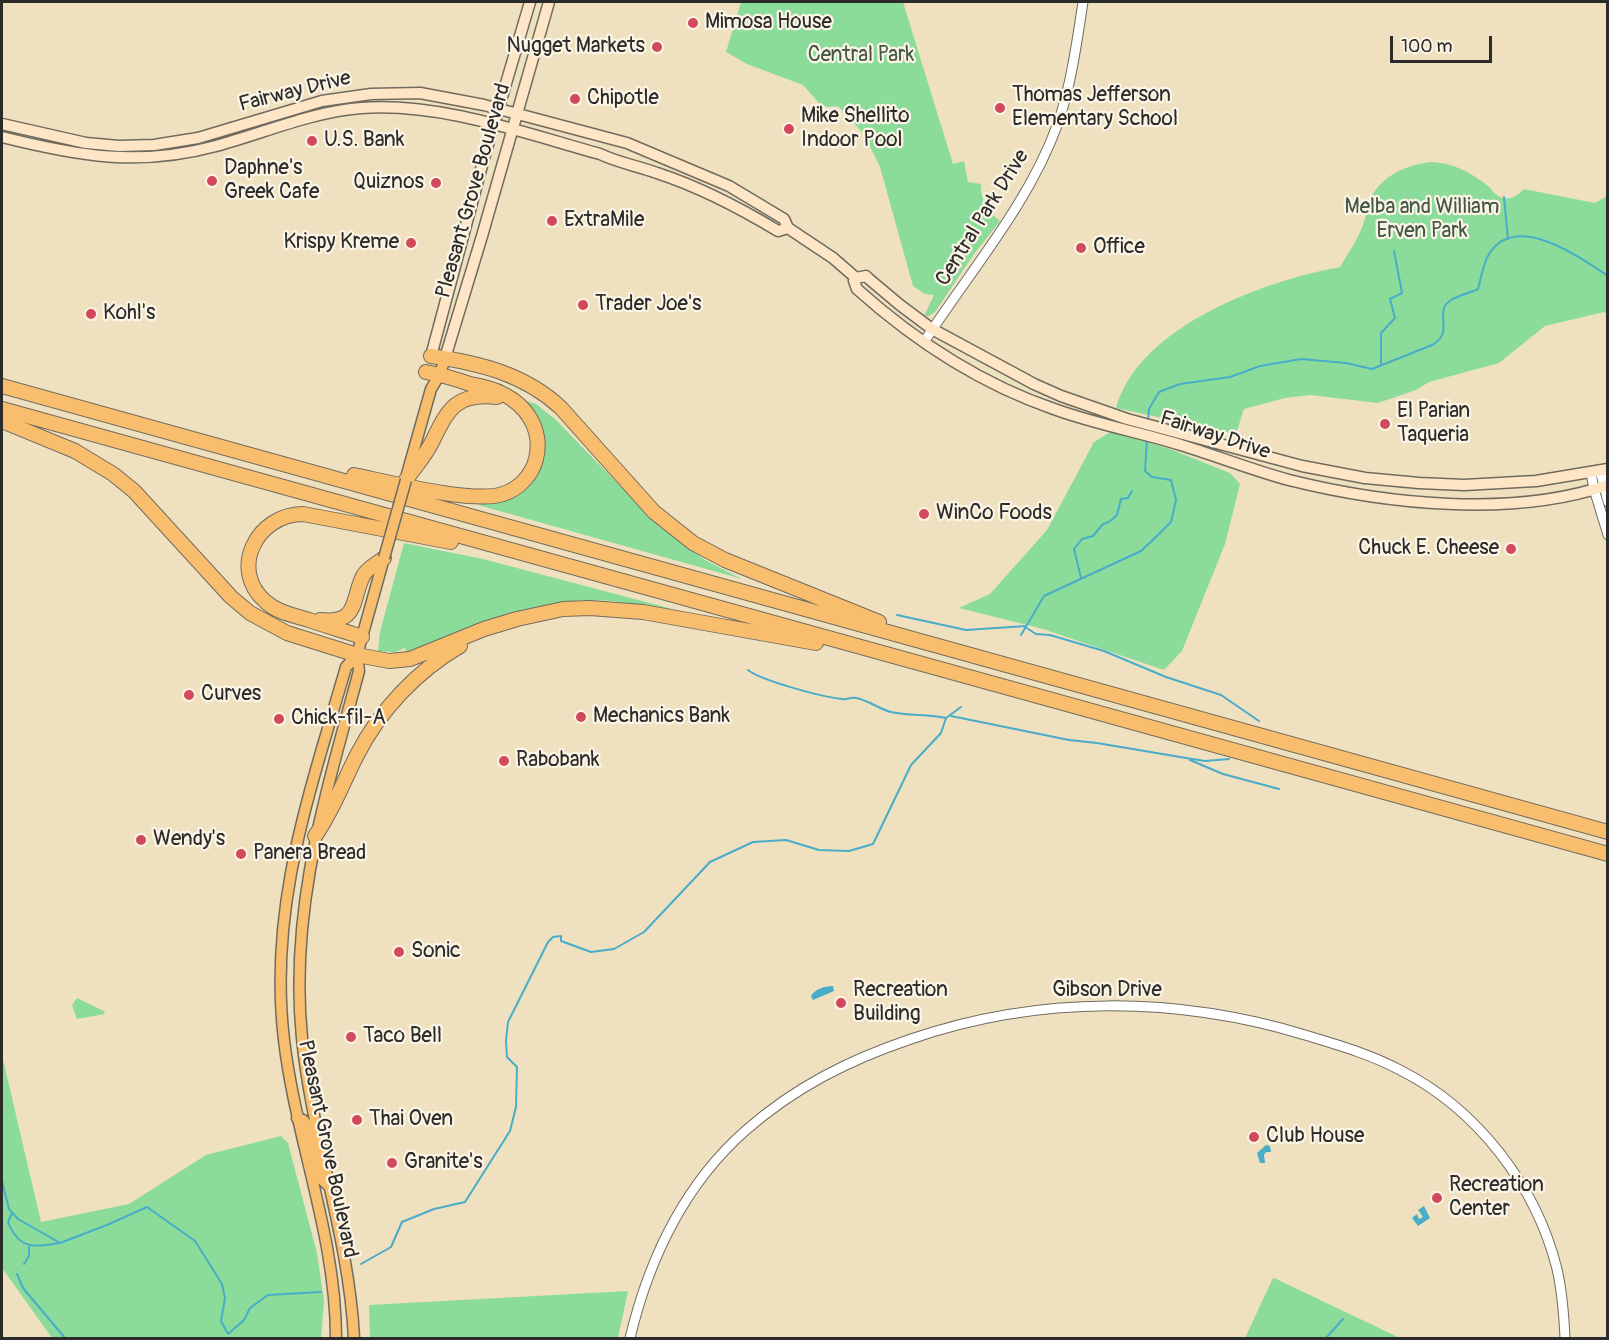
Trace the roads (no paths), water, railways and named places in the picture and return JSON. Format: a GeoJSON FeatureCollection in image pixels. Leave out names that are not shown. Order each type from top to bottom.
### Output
{"type":"FeatureCollection","features":[{"type":"Feature","properties":{"kind":"highway"},"geometry":{"type":"LineString","coordinates":[[431,356],[461,360],[515,376],[545,393],[654,512],[693,543],[726,560],[922,641]]}},
{"type":"Feature","properties":{"kind":"highway"},"geometry":{"type":"LineString","coordinates":[[323,475],[349,474],[432,490],[479,496],[503,494],[516,488],[535,464],[538,448],[537,433],[532,419],[522,407],[501,392],[433,373]]}},
{"type":"Feature","properties":{"kind":"highway"},"geometry":{"type":"LineString","coordinates":[[2,386],[1608,832]]}},
{"type":"Feature","properties":{"kind":"highway"},"geometry":{"type":"LineString","coordinates":[[406,480],[443,419],[458,403],[482,395],[508,397]]}},
{"type":"Feature","properties":{"kind":"highway"},"geometry":{"type":"LineString","coordinates":[[2,409],[1608,854]]}},
{"type":"Feature","properties":{"kind":"highway"},"geometry":{"type":"LineString","coordinates":[[2,421],[60,444],[113,474],[134,491],[231,597],[250,613],[287,633],[357,655],[389,661],[410,659],[502,624],[563,609],[613,608],[744,629],[915,662]]}},
{"type":"Feature","properties":{"kind":"highway"},"geometry":{"type":"LineString","coordinates":[[362,637],[281,611],[265,602],[255,587],[250,570],[250,553],[262,530],[276,519],[294,514],[316,516],[560,564]]}},
{"type":"Feature","properties":{"kind":"highway"},"geometry":{"type":"LineString","coordinates":[[308,619],[334,621],[350,613],[364,575],[384,558]]}},
{"type":"Feature","properties":{"kind":"highway"},"geometry":{"type":"LineString","coordinates":[[315,836],[329,817],[362,746],[394,700],[436,662],[470,640],[502,624]]}},
{"type":"Feature","properties":{"kind":"main road","name":"Pleasant Grove Boulevard"},"geometry":{"type":"LineString","coordinates":[[433,373],[431,356],[530,2]]}},
{"type":"Feature","properties":{"kind":"main road","name":"Pleasant Grove Boulevard"},"geometry":{"type":"LineString","coordinates":[[433,373],[445,358],[549,2]]}},
{"type":"Feature","properties":{"kind":"main road","name":"Fairway Drive"},"geometry":{"type":"LineString","coordinates":[[2,124],[73,141],[131,146],[188,140],[322,101],[371,94],[420,93],[455,99],[627,143],[705,175],[729,186],[786,223],[856,278]]}},
{"type":"Feature","properties":{"kind":"main road","name":"Fairway Drive"},"geometry":{"type":"LineString","coordinates":[[2,137],[81,155],[138,158],[198,150],[320,115],[363,108],[395,107],[428,110],[494,125],[600,154],[615,161],[656,172],[703,191],[741,210],[751,204],[786,223]]}},
{"type":"Feature","properties":{"kind":"main road"},"geometry":{"type":"LineString","coordinates":[[705,175],[711,182],[733,195],[741,210]]}},
{"type":"Feature","properties":{"kind":"main road","name":"Fairway Drive"},"geometry":{"type":"LineString","coordinates":[[856,278],[866,276],[932,329],[1034,384],[1126,424]]}},
{"type":"Feature","properties":{"kind":"main road","name":"Fairway Drive"},"geometry":{"type":"LineString","coordinates":[[856,278],[854,281],[857,290],[924,342],[965,368],[1018,395],[1069,414],[1126,424],[1327,472],[1410,483],[1504,484],[1551,479],[1600,470]]}},
{"type":"Feature","properties":{"kind":"main road"},"geometry":{"type":"LineString","coordinates":[[418,457],[433,373]]}},
{"type":"Feature","properties":{"kind":"main road","name":"Fairway Drive"},"geometry":{"type":"LineString","coordinates":[[1165,435],[1288,479],[1339,491],[1394,500],[1497,503],[1551,498],[1602,487]]}},
{"type":"Feature","properties":{"kind":"main road","name":"Pleasant Grove Boulevard"},"geometry":{"type":"LineString","coordinates":[[354,1338],[348,1275],[308,1087],[300,1012],[302,928],[315,836],[359,671],[357,655],[406,480]]}},
{"type":"Feature","properties":{"kind":"main road","name":"Pleasant Grove Boulevard"},"geometry":{"type":"LineString","coordinates":[[336,1338],[330,1260],[287,1067],[280,982],[284,910],[298,833],[346,667],[357,655]]}},
{"type":"Feature","properties":{"kind":"main road"},"geometry":{"type":"LineString","coordinates":[[297,1118],[303,1119],[308,1126],[321,1179],[331,1188]]}},
{"type":"Feature","properties":{"kind":"street","name":"Central Park Drive"},"geometry":{"type":"LineString","coordinates":[[924,342],[1012,213],[1038,170],[1060,117],[1083,2]]}},
{"type":"Feature","properties":{"kind":"street"},"geometry":{"type":"LineString","coordinates":[[1600,470],[1608,535]]}},
{"type":"Feature","properties":{"kind":"street"},"geometry":{"type":"LineString","coordinates":[[1602,487],[1608,502]]}},
{"type":"Feature","properties":{"kind":"street","name":"Gibson Drive"},"geometry":{"type":"LineString","coordinates":[[630,1338],[649,1271],[682,1205],[701,1179],[744,1132],[798,1091],[849,1062],[938,1029],[984,1017],[1016,1012],[1098,1005],[1191,1010],[1234,1016],[1280,1027],[1365,1053],[1403,1071],[1437,1092],[1473,1123],[1500,1152],[1525,1190],[1542,1226],[1557,1269],[1565,1338]]}},
{"type":"Feature","properties":{"kind":"water"},"geometry":{"type":"Polygon","coordinates":[[[833,986],[834,991],[813,1000],[811,996],[815,991],[833,986]]]}},
{"type":"Feature","properties":{"kind":"water"},"geometry":{"type":"Polygon","coordinates":[[[1266,1145],[1270,1146],[1271,1152],[1266,1152],[1264,1155],[1265,1163],[1260,1163],[1257,1153],[1266,1145]]]}},
{"type":"Feature","properties":{"kind":"water"},"geometry":{"type":"Polygon","coordinates":[[[1424,1206],[1430,1218],[1418,1226],[1412,1218],[1417,1214],[1419,1219],[1423,1217],[1418,1210],[1424,1206]]]}},
{"type":"Feature","properties":{"kind":"waterway"},"geometry":{"type":"LineString","coordinates":[[1504,197],[1508,239]]}},
{"type":"Feature","properties":{"kind":"waterway"},"geometry":{"type":"LineString","coordinates":[[1148,422],[1149,409],[1159,392],[1180,384],[1230,377],[1260,366],[1301,359],[1346,363],[1372,369],[1432,345],[1439,340],[1442,334],[1443,310],[1446,305],[1454,298],[1478,289],[1489,254],[1501,242],[1515,237],[1531,237],[1565,249],[1608,276]]}},
{"type":"Feature","properties":{"kind":"waterway"},"geometry":{"type":"LineString","coordinates":[[1381,364],[1381,333],[1395,318],[1390,299],[1402,293],[1394,251]]}},
{"type":"Feature","properties":{"kind":"waterway"},"geometry":{"type":"LineString","coordinates":[[1021,635],[1044,596],[1141,551],[1171,522],[1176,500],[1171,480],[1152,477],[1145,471],[1147,439]]}},
{"type":"Feature","properties":{"kind":"waterway"},"geometry":{"type":"LineString","coordinates":[[1081,578],[1074,549],[1082,539],[1093,536],[1103,524],[1117,515],[1121,499],[1128,498],[1132,491]]}},
{"type":"Feature","properties":{"kind":"waterway"},"geometry":{"type":"LineString","coordinates":[[897,615],[966,630],[1026,626]]}},
{"type":"Feature","properties":{"kind":"waterway"},"geometry":{"type":"LineString","coordinates":[[1025,627],[1036,634],[1050,635],[1104,651],[1166,677],[1221,695],[1259,721]]}},
{"type":"Feature","properties":{"kind":"waterway"},"geometry":{"type":"LineString","coordinates":[[748,670],[779,683],[821,695],[860,699],[891,712],[946,718]]}},
{"type":"Feature","properties":{"kind":"waterway"},"geometry":{"type":"LineString","coordinates":[[361,1264],[391,1247],[402,1222],[434,1209],[465,1202],[510,1131],[516,1107],[517,1067],[507,1057],[508,1022],[548,942],[553,937],[561,936],[561,941],[591,952],[614,949],[644,932],[710,862],[753,842],[786,840],[819,850],[849,851],[873,844],[911,765],[941,733],[946,718],[961,707]]}},
{"type":"Feature","properties":{"kind":"waterway"},"geometry":{"type":"LineString","coordinates":[[951,716],[1069,740],[1205,761],[1229,759]]}},
{"type":"Feature","properties":{"kind":"waterway"},"geometry":{"type":"LineString","coordinates":[[1190,760],[1223,774],[1279,789]]}},
{"type":"Feature","properties":{"kind":"waterway"},"geometry":{"type":"LineString","coordinates":[[2,1181],[9,1209],[18,1219],[60,1243],[147,1207],[195,1241],[222,1284],[225,1298],[221,1321],[228,1334],[244,1320],[250,1308],[268,1295],[321,1292]]}},
{"type":"Feature","properties":{"kind":"waterway"},"geometry":{"type":"LineString","coordinates":[[12,1213],[8,1222],[12,1231],[22,1242],[35,1245],[60,1243]]}},
{"type":"Feature","properties":{"kind":"waterway"},"geometry":{"type":"LineString","coordinates":[[24,1264],[29,1256],[29,1247]]}},
{"type":"Feature","properties":{"kind":"waterway"},"geometry":{"type":"LineString","coordinates":[[17,1274],[23,1288],[65,1338]]}},
{"type":"Feature","properties":{"kind":"waterway"},"geometry":{"type":"LineString","coordinates":[[1326,1338],[1343,1319]]}},
{"type":"Feature","properties":{"kind":"place","name":"Mimosa House"},"geometry":{"type":"Point","coordinates":[693,23]}},
{"type":"Feature","properties":{"kind":"place","name":"Nugget Markets"},"geometry":{"type":"Point","coordinates":[657,47]}},
{"type":"Feature","properties":{"kind":"place","name":"Chipotle"},"geometry":{"type":"Point","coordinates":[575,99]}},
{"type":"Feature","properties":{"kind":"place","name":"Thomas Jefferson Elementary School"},"geometry":{"type":"Point","coordinates":[1000,108]}},
{"type":"Feature","properties":{"kind":"place","name":"Mike Shellito Indoor Pool"},"geometry":{"type":"Point","coordinates":[789,129]}},
{"type":"Feature","properties":{"kind":"place","name":"U.S. Bank"},"geometry":{"type":"Point","coordinates":[312,141]}},
{"type":"Feature","properties":{"kind":"place","name":"Daphne's Greek Cafe"},"geometry":{"type":"Point","coordinates":[212,181]}},
{"type":"Feature","properties":{"kind":"place","name":"Quiznos"},"geometry":{"type":"Point","coordinates":[436,183]}},
{"type":"Feature","properties":{"kind":"place","name":"ExtraMile"},"geometry":{"type":"Point","coordinates":[552,221]}},
{"type":"Feature","properties":{"kind":"place","name":"Krispy Kreme"},"geometry":{"type":"Point","coordinates":[411,243]}},
{"type":"Feature","properties":{"kind":"place","name":"Office"},"geometry":{"type":"Point","coordinates":[1081,248]}},
{"type":"Feature","properties":{"kind":"place","name":"Trader Joe's"},"geometry":{"type":"Point","coordinates":[583,305]}},
{"type":"Feature","properties":{"kind":"place","name":"Kohl's"},"geometry":{"type":"Point","coordinates":[91,314]}},
{"type":"Feature","properties":{"kind":"place","name":"El Parian Taqueria"},"geometry":{"type":"Point","coordinates":[1385,424]}},
{"type":"Feature","properties":{"kind":"place","name":"WinCo Foods"},"geometry":{"type":"Point","coordinates":[924,514]}},
{"type":"Feature","properties":{"kind":"place","name":"Chuck E. Cheese"},"geometry":{"type":"Point","coordinates":[1511,549]}},
{"type":"Feature","properties":{"kind":"place","name":"Curves"},"geometry":{"type":"Point","coordinates":[189,695]}},
{"type":"Feature","properties":{"kind":"place","name":"Mechanics Bank"},"geometry":{"type":"Point","coordinates":[581,717]}},
{"type":"Feature","properties":{"kind":"place","name":"Chick-fil-A"},"geometry":{"type":"Point","coordinates":[279,719]}},
{"type":"Feature","properties":{"kind":"place","name":"Rabobank"},"geometry":{"type":"Point","coordinates":[504,761]}},
{"type":"Feature","properties":{"kind":"place","name":"Wendy's"},"geometry":{"type":"Point","coordinates":[141,840]}},
{"type":"Feature","properties":{"kind":"place","name":"Panera Bread"},"geometry":{"type":"Point","coordinates":[241,854]}},
{"type":"Feature","properties":{"kind":"place","name":"Sonic"},"geometry":{"type":"Point","coordinates":[399,952]}},
{"type":"Feature","properties":{"kind":"place","name":"Recreation Building"},"geometry":{"type":"Point","coordinates":[841,1003]}},
{"type":"Feature","properties":{"kind":"place","name":"Taco Bell"},"geometry":{"type":"Point","coordinates":[351,1037]}},
{"type":"Feature","properties":{"kind":"place","name":"Thai Oven"},"geometry":{"type":"Point","coordinates":[357,1120]}},
{"type":"Feature","properties":{"kind":"place","name":"Club House"},"geometry":{"type":"Point","coordinates":[1254,1137]}},
{"type":"Feature","properties":{"kind":"place","name":"Granite's"},"geometry":{"type":"Point","coordinates":[392,1163]}},
{"type":"Feature","properties":{"kind":"place","name":"Recreation Center"},"geometry":{"type":"Point","coordinates":[1437,1198]}},
{"type":"Feature","properties":{"kind":"park label","name":"Central Park"},"geometry":{"type":"Point","coordinates":[861,56]}},
{"type":"Feature","properties":{"kind":"park label","name":"Melba and William Erven Park"},"geometry":{"type":"Point","coordinates":[1422,220]}}]}
